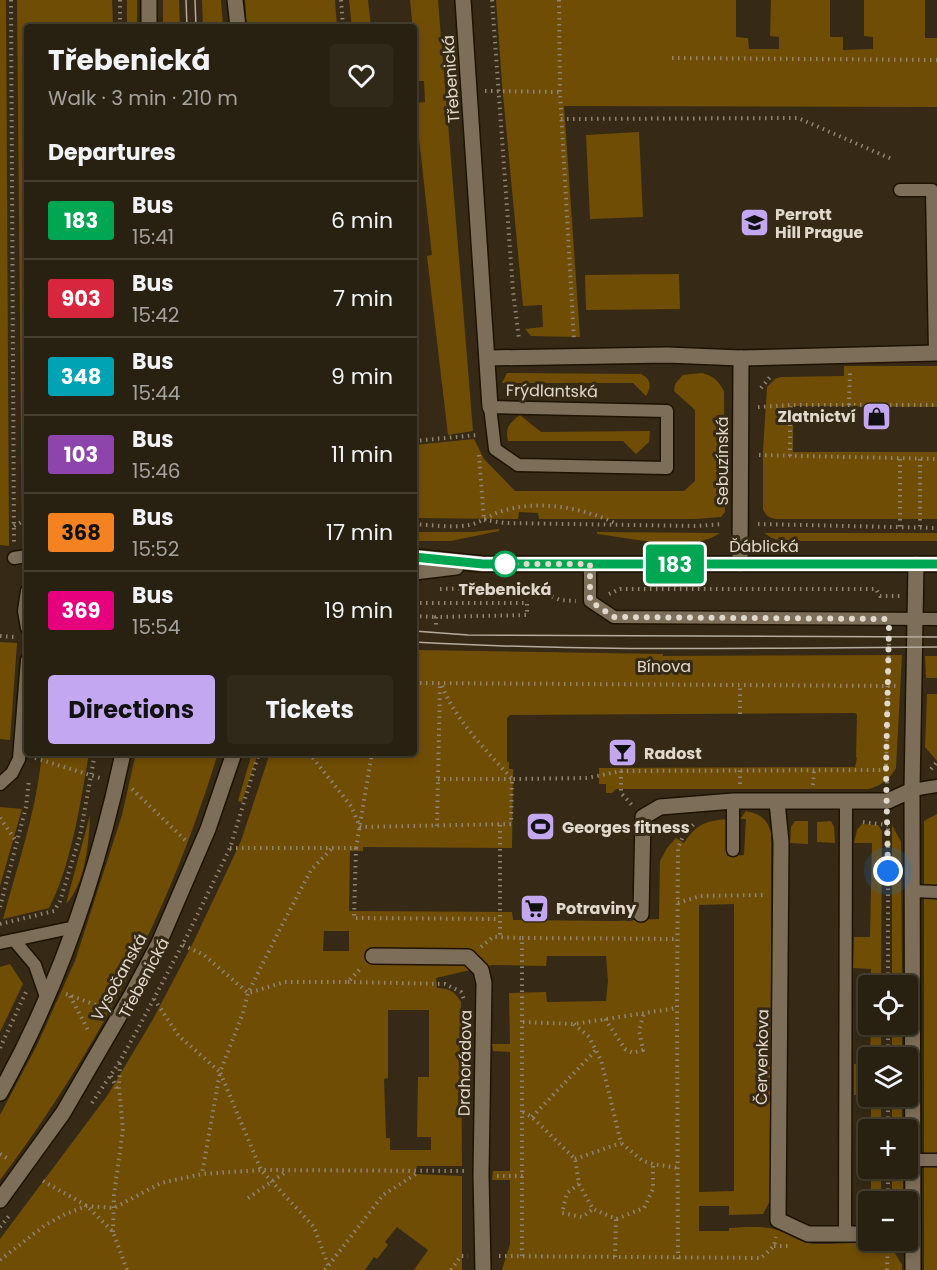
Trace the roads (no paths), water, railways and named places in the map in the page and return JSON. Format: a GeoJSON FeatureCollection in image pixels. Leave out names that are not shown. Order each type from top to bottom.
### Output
{"type":"FeatureCollection","features":[{"type":"Feature","properties":{"kind":"street"},"geometry":{"type":"LineString","coordinates":[[149,0],[149,24]]}},
{"type":"Feature","properties":{"kind":"street"},"geometry":{"type":"LineString","coordinates":[[236,0],[238,24]]}},
{"type":"Feature","properties":{"kind":"street","name":"Třebenická"},"geometry":{"type":"LineString","coordinates":[[464,0],[490,407]]}},
{"type":"Feature","properties":{"kind":"street","name":"Frýdlantská"},"geometry":{"type":"LineString","coordinates":[[487,358],[667,355],[741,358],[936,353]]}},
{"type":"Feature","properties":{"kind":"street","name":"Sebuzínská"},"geometry":{"type":"LineString","coordinates":[[740,564],[741,358]]}},
{"type":"Feature","properties":{"kind":"street"},"geometry":{"type":"LineString","coordinates":[[417,556],[483,564]]}},
{"type":"Feature","properties":{"kind":"street"},"geometry":{"type":"LineString","coordinates":[[417,572],[483,564]]}},
{"type":"Feature","properties":{"kind":"street","name":"Ďáblická"},"geometry":{"type":"LineString","coordinates":[[483,564],[937,564]]}},
{"type":"Feature","properties":{"kind":"street"},"geometry":{"type":"LineString","coordinates":[[913,1119],[912,789],[916,564]]}},
{"type":"Feature","properties":{"kind":"street"},"geometry":{"type":"LineString","coordinates":[[0,1093],[75,927],[93,874],[122,756]]}},
{"type":"Feature","properties":{"kind":"street","name":"Vysočanská"},"geometry":{"type":"LineString","coordinates":[[0,1200],[63,1113],[159,943],[208,829],[233,756]]}},
{"type":"Feature","properties":{"kind":"street"},"geometry":{"type":"LineString","coordinates":[[641,914],[643,817],[660,807],[733,801],[888,801],[912,789]]}},
{"type":"Feature","properties":{"kind":"street","name":"Červenkova"},"geometry":{"type":"LineString","coordinates":[[777,802],[781,842],[778,1220],[808,1234],[845,1234]]}},
{"type":"Feature","properties":{"kind":"street","name":"Drahorádova"},"geometry":{"type":"LineString","coordinates":[[373,956],[468,957],[481,970],[484,983],[481,1174],[483,1263]]}},
{"type":"Feature","properties":{"kind":"street"},"geometry":{"type":"LineString","coordinates":[[845,1234],[858,1234]]}},
{"type":"Feature","properties":{"kind":"street"},"geometry":{"type":"LineString","coordinates":[[911,1251],[913,1270]]}},
{"type":"Feature","properties":{"kind":"lane"},"geometry":{"type":"LineString","coordinates":[[900,190],[932,190],[936,353]]}},
{"type":"Feature","properties":{"kind":"lane","name":"Frýdlantská"},"geometry":{"type":"LineString","coordinates":[[490,407],[667,411],[667,468],[518,465],[495,449],[490,407]]}},
{"type":"Feature","properties":{"kind":"lane"},"geometry":{"type":"LineString","coordinates":[[590,564],[590,601],[614,617],[937,619]]}},
{"type":"Feature","properties":{"kind":"lane"},"geometry":{"type":"LineString","coordinates":[[0,784],[12,773],[19,759],[24,697]]}},
{"type":"Feature","properties":{"kind":"lane"},"geometry":{"type":"LineString","coordinates":[[912,789],[937,786]]}},
{"type":"Feature","properties":{"kind":"lane"},"geometry":{"type":"LineString","coordinates":[[733,801],[733,850]]}},
{"type":"Feature","properties":{"kind":"lane"},"geometry":{"type":"LineString","coordinates":[[845,1234],[846,801]]}},
{"type":"Feature","properties":{"kind":"lane"},"geometry":{"type":"LineString","coordinates":[[912,891],[937,892]]}},
{"type":"Feature","properties":{"kind":"lane"},"geometry":{"type":"LineString","coordinates":[[0,943],[75,927]]}},
{"type":"Feature","properties":{"kind":"lane"},"geometry":{"type":"LineString","coordinates":[[14,940],[35,965],[46,990]]}},
{"type":"Feature","properties":{"kind":"lane"},"geometry":{"type":"LineString","coordinates":[[918,1160],[937,1160]]}},
{"type":"Feature","properties":{"kind":"tram line"},"geometry":{"type":"LineString","coordinates":[[186,0],[187,24]]}},
{"type":"Feature","properties":{"kind":"tram line"},"geometry":{"type":"LineString","coordinates":[[195,0],[196,24]]}},
{"type":"Feature","properties":{"kind":"tram line"},"geometry":{"type":"LineString","coordinates":[[417,631],[468,635],[937,637]]}},
{"type":"Feature","properties":{"kind":"tram line"},"geometry":{"type":"LineString","coordinates":[[417,642],[610,648],[937,647]]}},
{"type":"Feature","properties":{"kind":"place","name":"Perrott Hill Prague"},"geometry":{"type":"Point","coordinates":[754,223]}},
{"type":"Feature","properties":{"kind":"place","name":"Zlatnictví"},"geometry":{"type":"Point","coordinates":[877,416]}},
{"type":"Feature","properties":{"kind":"place","name":"Třebenická"},"geometry":{"type":"Point","coordinates":[505,564]}},
{"type":"Feature","properties":{"kind":"place","name":"Radost"},"geometry":{"type":"Point","coordinates":[623,753]}},
{"type":"Feature","properties":{"kind":"place","name":"Georges fitness"},"geometry":{"type":"Point","coordinates":[541,827]}},
{"type":"Feature","properties":{"kind":"place","name":"Potraviny"},"geometry":{"type":"Point","coordinates":[535,908]}}]}
